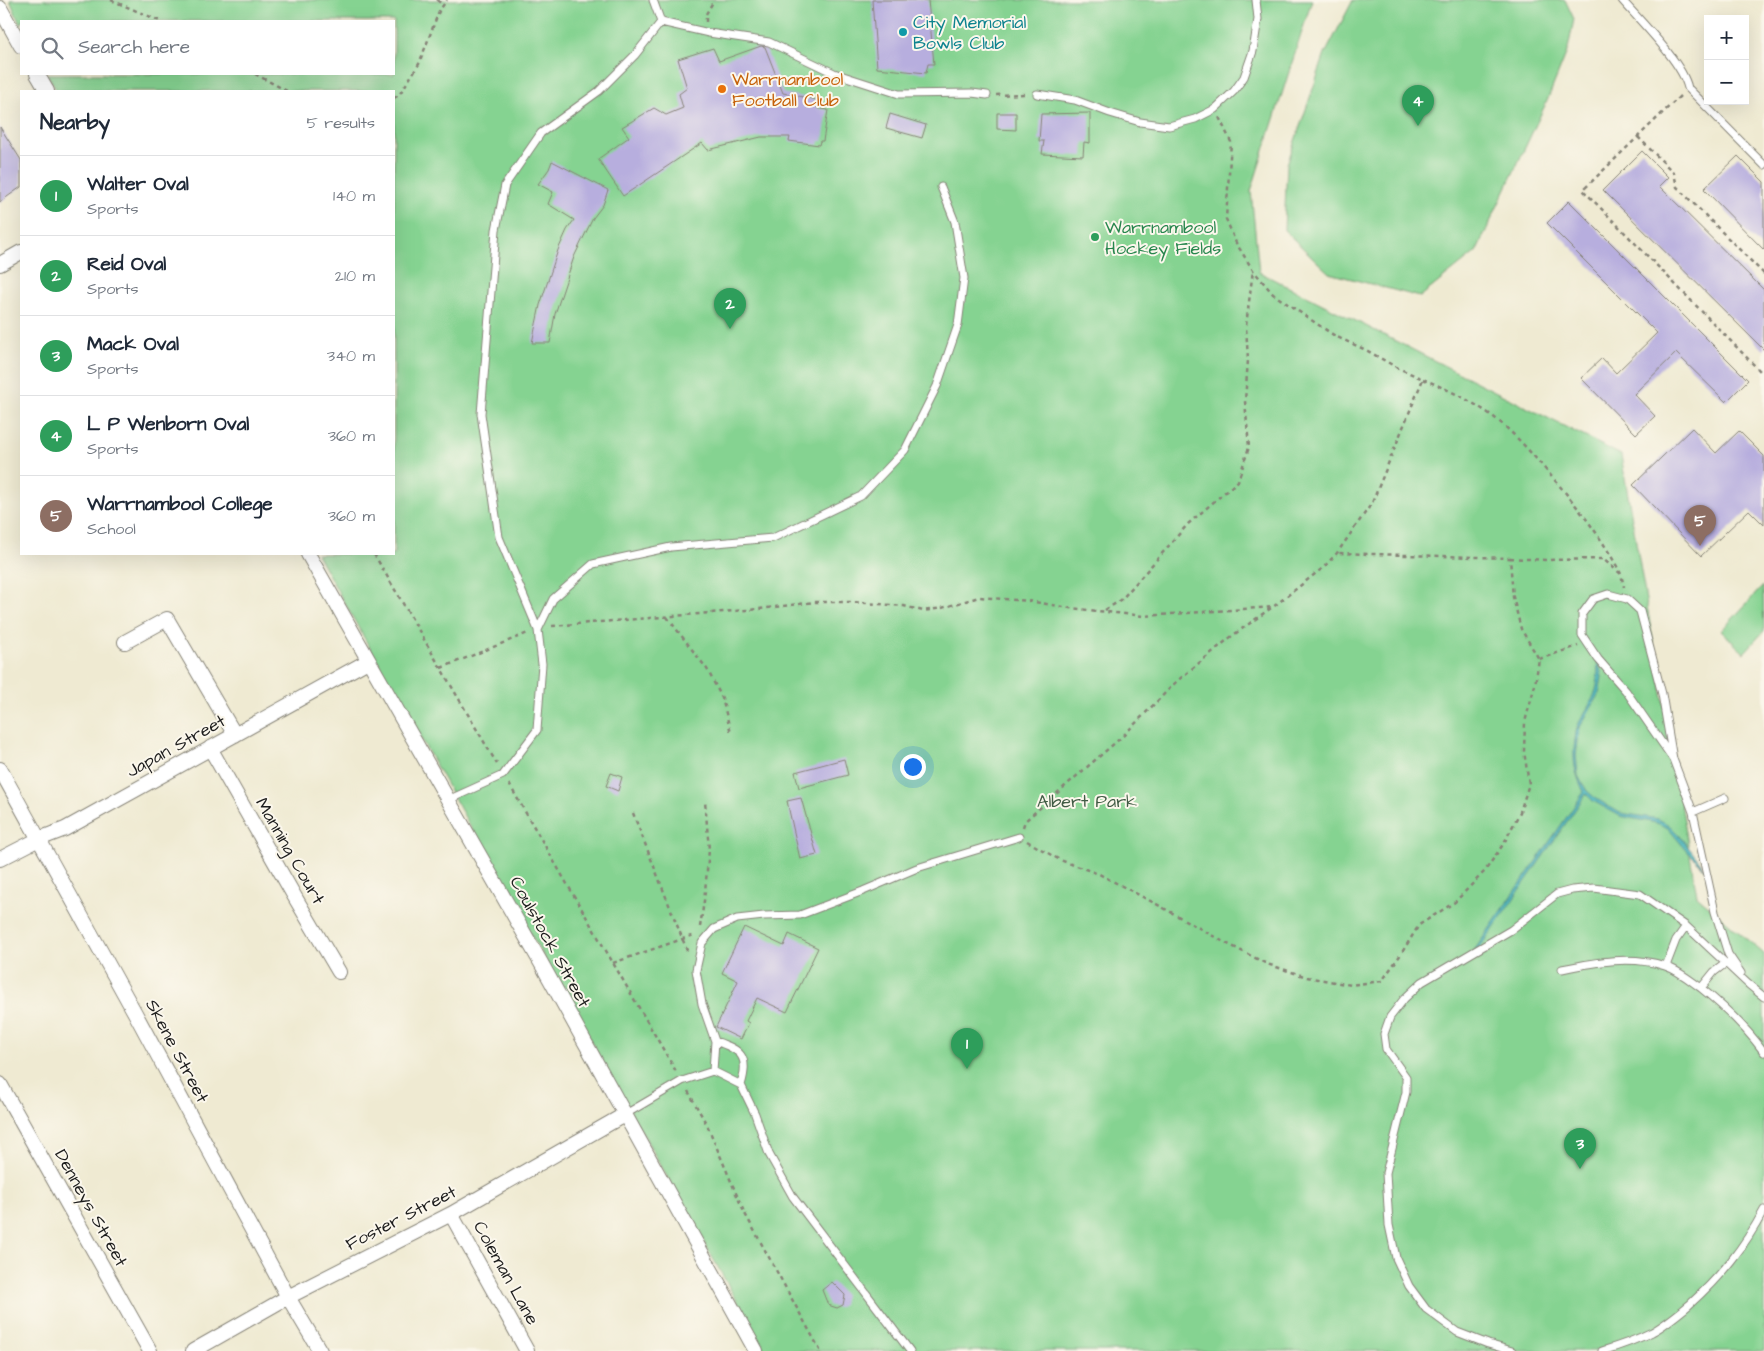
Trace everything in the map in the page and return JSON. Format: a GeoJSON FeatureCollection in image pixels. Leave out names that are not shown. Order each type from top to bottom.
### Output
{"type":"FeatureCollection","features":[{"type":"Feature","properties":{"kind":"street"},"geometry":{"type":"LineString","coordinates":[[0,8],[20,44]]}},
{"type":"Feature","properties":{"kind":"street"},"geometry":{"type":"LineString","coordinates":[[0,12],[13,31]]}},
{"type":"Feature","properties":{"kind":"street"},"geometry":{"type":"LineString","coordinates":[[38,75],[47,90]]}},
{"type":"Feature","properties":{"kind":"street"},"geometry":{"type":"LineString","coordinates":[[0,264],[20,253]]}},
{"type":"Feature","properties":{"kind":"street","name":"Coulstock Street"},"geometry":{"type":"LineString","coordinates":[[309,555],[541,964],[756,1351]]}},
{"type":"Feature","properties":{"kind":"street"},"geometry":{"type":"LineString","coordinates":[[125,642],[167,619],[235,735]]}},
{"type":"Feature","properties":{"kind":"street","name":"Japan Street"},"geometry":{"type":"LineString","coordinates":[[0,859],[39,839],[65,829],[368,661]]}},
{"type":"Feature","properties":{"kind":"street","name":"Manning Court"},"geometry":{"type":"LineString","coordinates":[[210,748],[339,972]]}},
{"type":"Feature","properties":{"kind":"street","name":"Skene Street"},"geometry":{"type":"LineString","coordinates":[[0,769],[135,1013],[288,1297],[320,1351]]}},
{"type":"Feature","properties":{"kind":"street","name":"Denneys Street"},"geometry":{"type":"LineString","coordinates":[[0,1084],[150,1351]]}},
{"type":"Feature","properties":{"kind":"street","name":"Foster Street"},"geometry":{"type":"LineString","coordinates":[[193,1351],[288,1297],[451,1214],[624,1115]]}},
{"type":"Feature","properties":{"kind":"street","name":"Coleman Lane"},"geometry":{"type":"LineString","coordinates":[[451,1214],[527,1351]]}},
{"type":"Feature","properties":{"kind":"lane"},"geometry":{"type":"LineString","coordinates":[[653,0],[661,22]]}},
{"type":"Feature","properties":{"kind":"lane"},"geometry":{"type":"LineString","coordinates":[[1037,94],[1075,100],[1125,118],[1169,126],[1195,119],[1215,109],[1234,91],[1244,77],[1253,51],[1258,19],[1256,0]]}},
{"type":"Feature","properties":{"kind":"lane"},"geometry":{"type":"LineString","coordinates":[[1622,0],[1677,65],[1686,78],[1688,88],[1764,165]]}},
{"type":"Feature","properties":{"kind":"lane"},"geometry":{"type":"LineString","coordinates":[[661,22],[706,32],[768,42],[834,73],[899,94],[972,93],[987,95]]}},
{"type":"Feature","properties":{"kind":"lane"},"geometry":{"type":"LineString","coordinates":[[447,800],[503,775],[537,730],[542,664],[538,630],[499,537],[481,414],[496,230],[505,184],[541,133],[599,91],[635,55],[661,22]]}},
{"type":"Feature","properties":{"kind":"lane"},"geometry":{"type":"LineString","coordinates":[[538,630],[554,599],[593,564],[671,546],[773,538],[861,496],[904,450],[937,386],[958,325],[964,278],[955,222],[941,186]]}},
{"type":"Feature","properties":{"kind":"lane"},"geometry":{"type":"LineString","coordinates":[[1673,759],[1626,691],[1598,659],[1582,635],[1582,614],[1593,599],[1608,594],[1627,600],[1640,611],[1662,694],[1673,759],[1693,812],[1715,912],[1728,954],[1748,984]]}},
{"type":"Feature","properties":{"kind":"lane"},"geometry":{"type":"LineString","coordinates":[[1693,812],[1725,798]]}},
{"type":"Feature","properties":{"kind":"lane"},"geometry":{"type":"LineString","coordinates":[[713,1071],[714,1041],[702,1004],[696,970],[702,943],[714,929],[737,919],[800,915],[917,868],[1019,836]]}},
{"type":"Feature","properties":{"kind":"lane"},"geometry":{"type":"LineString","coordinates":[[1512,1351],[1457,1332],[1426,1309],[1409,1286],[1396,1258],[1389,1225],[1386,1173],[1406,1092],[1406,1077],[1386,1049],[1384,1034],[1390,1017],[1404,999],[1422,982],[1511,930],[1557,894],[1572,890],[1594,888],[1640,894],[1686,926],[1764,997]]}},
{"type":"Feature","properties":{"kind":"lane"},"geometry":{"type":"LineString","coordinates":[[1666,966],[1676,940],[1686,926]]}},
{"type":"Feature","properties":{"kind":"lane"},"geometry":{"type":"LineString","coordinates":[[1562,969],[1602,961],[1633,960],[1666,966],[1683,975],[1728,1009],[1747,1029],[1764,1052]]}},
{"type":"Feature","properties":{"kind":"lane"},"geometry":{"type":"LineString","coordinates":[[1701,988],[1714,972],[1726,963]]}},
{"type":"Feature","properties":{"kind":"lane"},"geometry":{"type":"LineString","coordinates":[[714,1041],[729,1045],[739,1052],[745,1061],[745,1073],[741,1085]]}},
{"type":"Feature","properties":{"kind":"lane"},"geometry":{"type":"LineString","coordinates":[[624,1115],[682,1082],[713,1071],[741,1085],[755,1114],[769,1154],[793,1198],[910,1351]]}},
{"type":"Feature","properties":{"kind":"lane"},"geometry":{"type":"LineString","coordinates":[[1602,1351],[1620,1346],[1653,1332],[1678,1315],[1713,1283],[1752,1231],[1764,1210]]}},
{"type":"Feature","properties":{"kind":"path"},"geometry":{"type":"LineString","coordinates":[[111,0],[158,20]]}},
{"type":"Feature","properties":{"kind":"path"},"geometry":{"type":"LineString","coordinates":[[437,0],[443,5]]}},
{"type":"Feature","properties":{"kind":"path"},"geometry":{"type":"LineString","coordinates":[[395,97],[419,64],[430,33],[447,0]]}},
{"type":"Feature","properties":{"kind":"path"},"geometry":{"type":"LineString","coordinates":[[706,32],[706,14],[714,0]]}},
{"type":"Feature","properties":{"kind":"path"},"geometry":{"type":"LineString","coordinates":[[257,75],[284,90]]}},
{"type":"Feature","properties":{"kind":"path"},"geometry":{"type":"LineString","coordinates":[[1688,88],[1584,190],[1760,371]]}},
{"type":"Feature","properties":{"kind":"path"},"geometry":{"type":"LineString","coordinates":[[987,95],[1037,94]]}},
{"type":"Feature","properties":{"kind":"path"},"geometry":{"type":"LineString","coordinates":[[1215,109],[1231,142],[1226,220],[1236,244],[1253,270],[1273,294],[1335,336],[1366,350],[1396,367],[1449,389],[1492,416],[1528,449],[1569,496],[1606,545],[1622,574],[1627,600]]}},
{"type":"Feature","properties":{"kind":"path"},"geometry":{"type":"LineString","coordinates":[[1638,137],[1674,173],[1677,187],[1764,274]]}},
{"type":"Feature","properties":{"kind":"path"},"geometry":{"type":"LineString","coordinates":[[1104,611],[1121,600],[1188,524],[1238,481],[1249,447],[1246,401],[1248,360],[1246,326],[1253,270]]}},
{"type":"Feature","properties":{"kind":"path"},"geometry":{"type":"LineString","coordinates":[[1424,379],[1372,502],[1337,553],[1324,568],[1232,636],[1176,681],[1124,735],[1025,821],[1019,836],[1060,860],[1099,874],[1160,906],[1222,942],[1267,964],[1308,977],[1351,985],[1382,981],[1419,925],[1456,902],[1485,871],[1520,812],[1529,784],[1524,751],[1525,722],[1535,685],[1539,659],[1521,629],[1513,597],[1510,558]]}},
{"type":"Feature","properties":{"kind":"path"},"geometry":{"type":"LineString","coordinates":[[1337,553],[1546,560],[1604,558],[1622,574]]}},
{"type":"Feature","properties":{"kind":"path"},"geometry":{"type":"LineString","coordinates":[[375,555],[708,1127],[744,1212],[820,1350],[818,1351]]}},
{"type":"Feature","properties":{"kind":"path"},"geometry":{"type":"LineString","coordinates":[[441,668],[493,646],[538,630],[556,626],[823,602],[904,606],[923,611],[942,608],[979,597],[1144,616],[1273,607]]}},
{"type":"Feature","properties":{"kind":"path"},"geometry":{"type":"LineString","coordinates":[[667,616],[707,669],[722,698],[731,733]]}},
{"type":"Feature","properties":{"kind":"path"},"geometry":{"type":"LineString","coordinates":[[1539,659],[1587,642]]}},
{"type":"Feature","properties":{"kind":"path"},"geometry":{"type":"LineString","coordinates":[[612,963],[699,933],[709,850],[706,801]]}},
{"type":"Feature","properties":{"kind":"path"},"geometry":{"type":"LineString","coordinates":[[632,813],[681,939],[696,970]]}},
{"type":"Feature","properties":{"kind":"green space","name":"Albert Park"},"geometry":{"type":"Polygon","coordinates":[[[10,0],[1312,0],[1251,191],[1259,272],[1621,455],[1697,896],[1764,954],[1764,1351],[765,1351],[318,555],[395,555],[395,90],[56,90],[48,75],[395,75],[395,20],[20,20],[20,25],[10,0]]]}},
{"type":"Feature","properties":{"kind":"green space"},"geometry":{"type":"Polygon","coordinates":[[[1353,0],[1565,0],[1574,19],[1568,49],[1547,101],[1476,252],[1420,297],[1329,273],[1284,230],[1287,164],[1325,54],[1353,0]]]}},
{"type":"Feature","properties":{"kind":"green space"},"geometry":{"type":"Polygon","coordinates":[[[1763,586],[1764,631],[1744,653],[1721,631],[1763,586]]]}},
{"type":"Feature","properties":{"kind":"water"},"geometry":{"type":"Polygon","coordinates":[[[1598,659],[1602,677],[1599,693],[1580,727],[1576,755],[1578,776],[1587,791],[1620,813],[1658,819],[1669,825],[1706,870],[1668,828],[1657,823],[1620,816],[1593,801],[1586,794],[1479,949],[1474,951],[1584,792],[1578,779],[1575,767],[1574,747],[1577,727],[1596,690],[1598,659]]]}},
{"type":"Feature","properties":{"kind":"building","name":"City Memorial Bowls Club"},"geometry":{"type":"Polygon","coordinates":[[[872,0],[928,0],[934,64],[928,64],[926,73],[877,68],[872,0]]]}},
{"type":"Feature","properties":{"kind":"building"},"geometry":{"type":"Polygon","coordinates":[[[761,46],[765,47],[783,93],[819,100],[817,108],[828,110],[823,141],[820,141],[819,145],[789,141],[790,137],[761,137],[708,150],[702,143],[623,196],[598,159],[629,137],[622,127],[654,108],[666,115],[683,108],[679,94],[687,88],[678,59],[713,48],[719,61],[761,46]]]}},
{"type":"Feature","properties":{"kind":"building"},"geometry":{"type":"Polygon","coordinates":[[[997,113],[1016,113],[1016,130],[997,129],[997,113]]]}},
{"type":"Feature","properties":{"kind":"building"},"geometry":{"type":"Polygon","coordinates":[[[1090,113],[1090,143],[1084,142],[1083,156],[1042,154],[1044,141],[1039,141],[1041,114],[1090,113]]]}},
{"type":"Feature","properties":{"kind":"building"},"geometry":{"type":"Polygon","coordinates":[[[890,114],[926,125],[922,138],[886,128],[890,114]]]}},
{"type":"Feature","properties":{"kind":"building"},"geometry":{"type":"Polygon","coordinates":[[[0,127],[20,158],[20,188],[0,202],[0,127]]]}},
{"type":"Feature","properties":{"kind":"building"},"geometry":{"type":"Polygon","coordinates":[[[1642,151],[1668,177],[1659,186],[1764,290],[1764,350],[1603,190],[1642,151]]]}},
{"type":"Feature","properties":{"kind":"building"},"geometry":{"type":"Polygon","coordinates":[[[1738,156],[1764,182],[1764,250],[1704,189],[1738,156]]]}},
{"type":"Feature","properties":{"kind":"building"},"geometry":{"type":"Polygon","coordinates":[[[552,161],[608,190],[603,205],[593,218],[574,257],[555,314],[550,343],[532,343],[540,305],[558,250],[574,220],[548,204],[553,192],[538,184],[549,169],[552,161]]]}},
{"type":"Feature","properties":{"kind":"building"},"geometry":{"type":"Polygon","coordinates":[[[1569,201],[1748,380],[1726,402],[1676,353],[1634,394],[1655,416],[1636,434],[1581,378],[1602,358],[1616,373],[1657,333],[1547,223],[1569,201]]]}},
{"type":"Feature","properties":{"kind":"building"},"geometry":{"type":"Polygon","coordinates":[[[1692,428],[1716,453],[1739,431],[1764,456],[1764,525],[1749,510],[1701,556],[1633,485],[1692,428]]]}},
{"type":"Feature","properties":{"kind":"building"},"geometry":{"type":"Polygon","coordinates":[[[844,759],[848,775],[799,788],[795,772],[844,759]]]}},
{"type":"Feature","properties":{"kind":"building"},"geometry":{"type":"Polygon","coordinates":[[[611,773],[622,777],[618,791],[606,786],[611,773]]]}},
{"type":"Feature","properties":{"kind":"building"},"geometry":{"type":"Polygon","coordinates":[[[801,798],[817,855],[800,859],[787,801],[801,798]]]}},
{"type":"Feature","properties":{"kind":"building"},"geometry":{"type":"Polygon","coordinates":[[[744,927],[784,946],[789,934],[818,948],[787,1012],[757,998],[746,1021],[749,1023],[741,1039],[716,1027],[738,981],[722,973],[744,927]]]}},
{"type":"Feature","properties":{"kind":"building"},"geometry":{"type":"Polygon","coordinates":[[[832,1282],[845,1295],[843,1305],[837,1308],[828,1305],[822,1290],[832,1282]]]}},
{"type":"Feature","properties":{"kind":"place","name":"City Memorial Bowls Club"},"geometry":{"type":"Point","coordinates":[903,32]}},
{"type":"Feature","properties":{"kind":"place","name":"Warrnambool Football Club"},"geometry":{"type":"Point","coordinates":[722,89]}},
{"type":"Feature","properties":{"kind":"place","name":"L P Wenborn Oval"},"geometry":{"type":"Point","coordinates":[1418,126]}},
{"type":"Feature","properties":{"kind":"place","name":"Warrnambool Hockey Fields"},"geometry":{"type":"Point","coordinates":[1095,237]}},
{"type":"Feature","properties":{"kind":"place","name":"Reid Oval"},"geometry":{"type":"Point","coordinates":[730,329]}},
{"type":"Feature","properties":{"kind":"place","name":"Warrnambool College"},"geometry":{"type":"Point","coordinates":[1700,546]}},
{"type":"Feature","properties":{"kind":"place","name":"Walter Oval"},"geometry":{"type":"Point","coordinates":[967,1069]}},
{"type":"Feature","properties":{"kind":"place","name":"Mack Oval"},"geometry":{"type":"Point","coordinates":[1580,1169]}}]}
